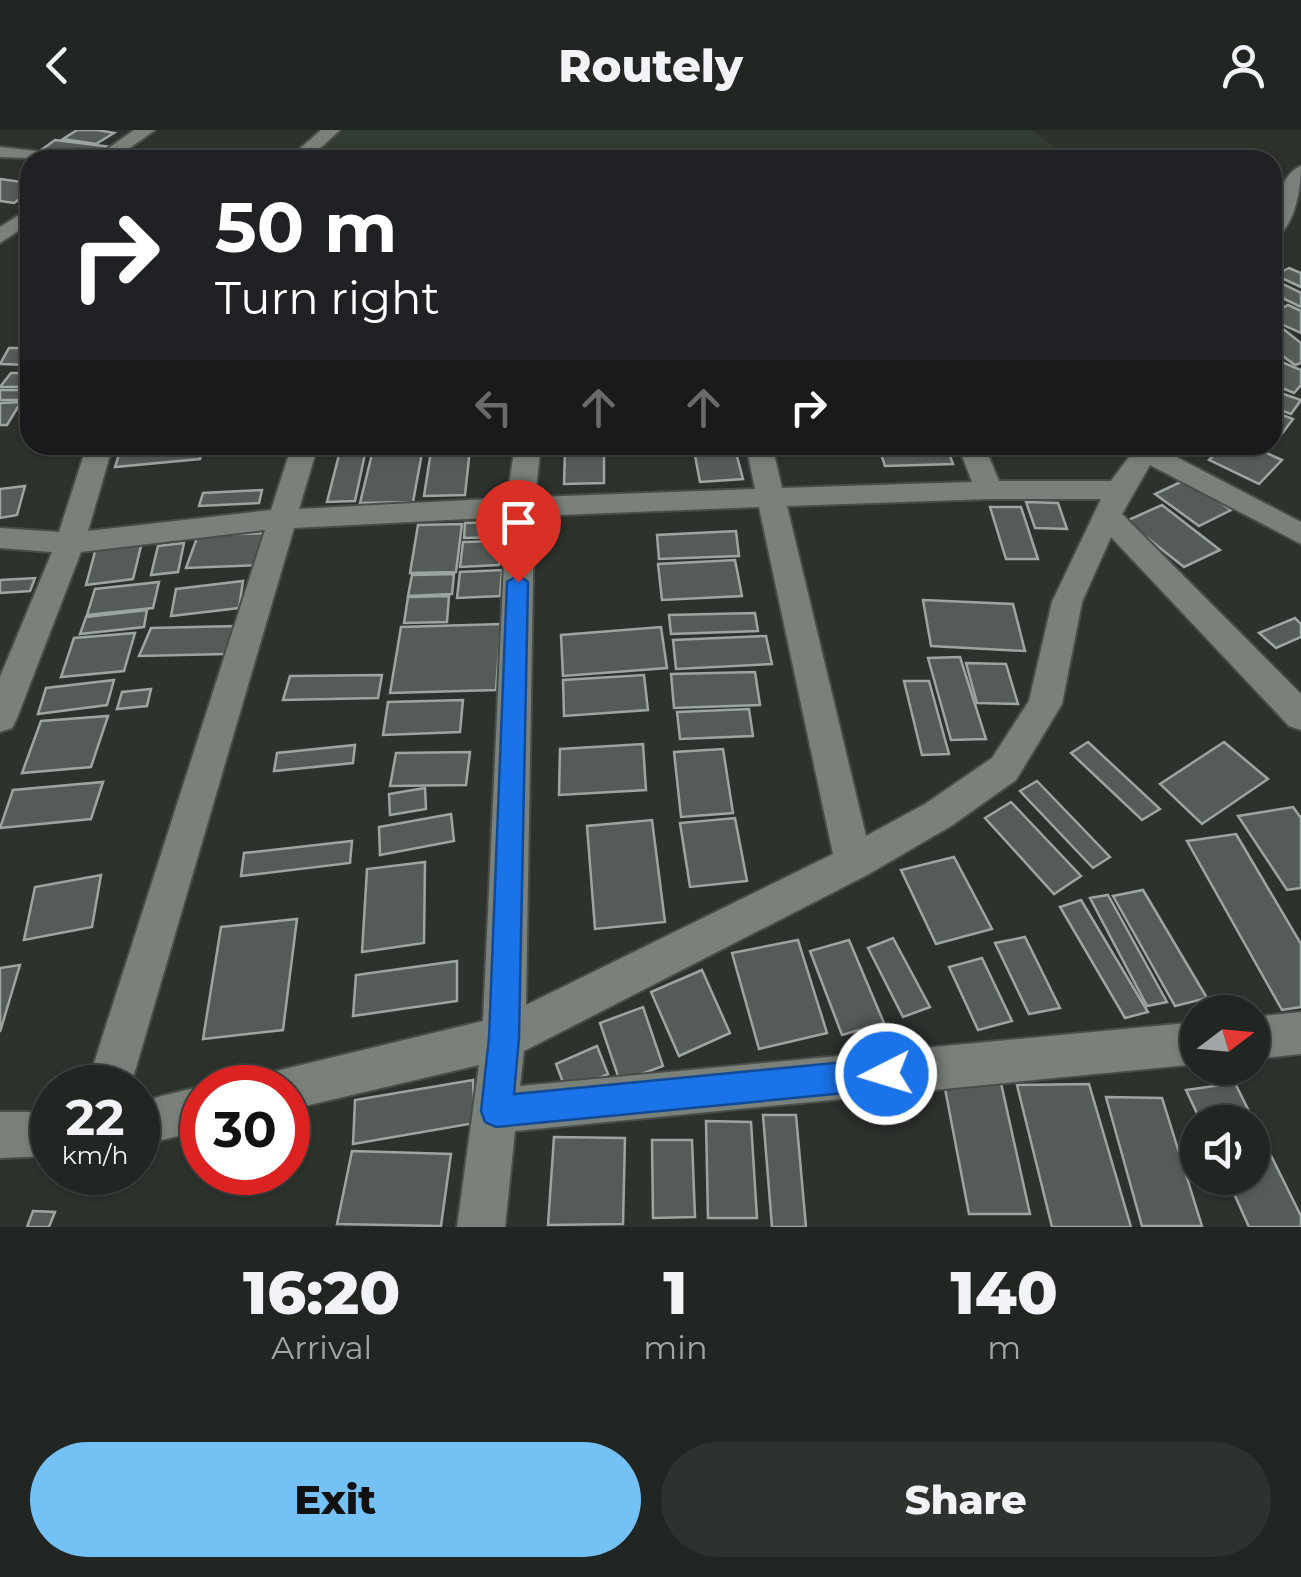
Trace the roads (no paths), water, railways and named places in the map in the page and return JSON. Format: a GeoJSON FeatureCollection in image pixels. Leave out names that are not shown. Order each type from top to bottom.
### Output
{"type":"FeatureCollection","features":[{"type":"Feature","properties":{"kind":"street"},"geometry":{"type":"LineString","coordinates":[[117,150],[146,130]]}},
{"type":"Feature","properties":{"kind":"street"},"geometry":{"type":"LineString","coordinates":[[308,150],[331,130]]}},
{"type":"Feature","properties":{"kind":"street"},"geometry":{"type":"LineString","coordinates":[[4,156],[38,138]]}},
{"type":"Feature","properties":{"kind":"street"},"geometry":{"type":"LineString","coordinates":[[1282,222],[1301,171]]}},
{"type":"Feature","properties":{"kind":"street"},"geometry":{"type":"LineString","coordinates":[[0,718],[70,543],[97,455]]}},
{"type":"Feature","properties":{"kind":"street"},"geometry":{"type":"LineString","coordinates":[[115,1065],[302,455]]}},
{"type":"Feature","properties":{"kind":"street"},"geometry":{"type":"LineString","coordinates":[[481,1227],[504,1038],[520,506],[527,455]]}},
{"type":"Feature","properties":{"kind":"street"},"geometry":{"type":"LineString","coordinates":[[761,455],[854,863]]}},
{"type":"Feature","properties":{"kind":"street"},"geometry":{"type":"LineString","coordinates":[[976,455],[988,490]]}},
{"type":"Feature","properties":{"kind":"street"},"geometry":{"type":"LineString","coordinates":[[310,1083],[504,1038],[854,863],[938,815],[1004,770],[1046,704],[1067,602],[1113,503],[1144,455]]}},
{"type":"Feature","properties":{"kind":"street"},"geometry":{"type":"LineString","coordinates":[[1161,455],[1301,534]]}},
{"type":"Feature","properties":{"kind":"street"},"geometry":{"type":"LineString","coordinates":[[0,538],[70,543],[280,520],[520,506],[988,490],[1113,503],[1301,716]]}},
{"type":"Feature","properties":{"kind":"street"},"geometry":{"type":"LineString","coordinates":[[1270,1036],[1301,1033]]}},
{"type":"Feature","properties":{"kind":"street"},"geometry":{"type":"LineString","coordinates":[[496,1111],[1180,1045]]}},
{"type":"Feature","properties":{"kind":"street"},"geometry":{"type":"LineString","coordinates":[[0,1135],[30,1134]]}}]}
